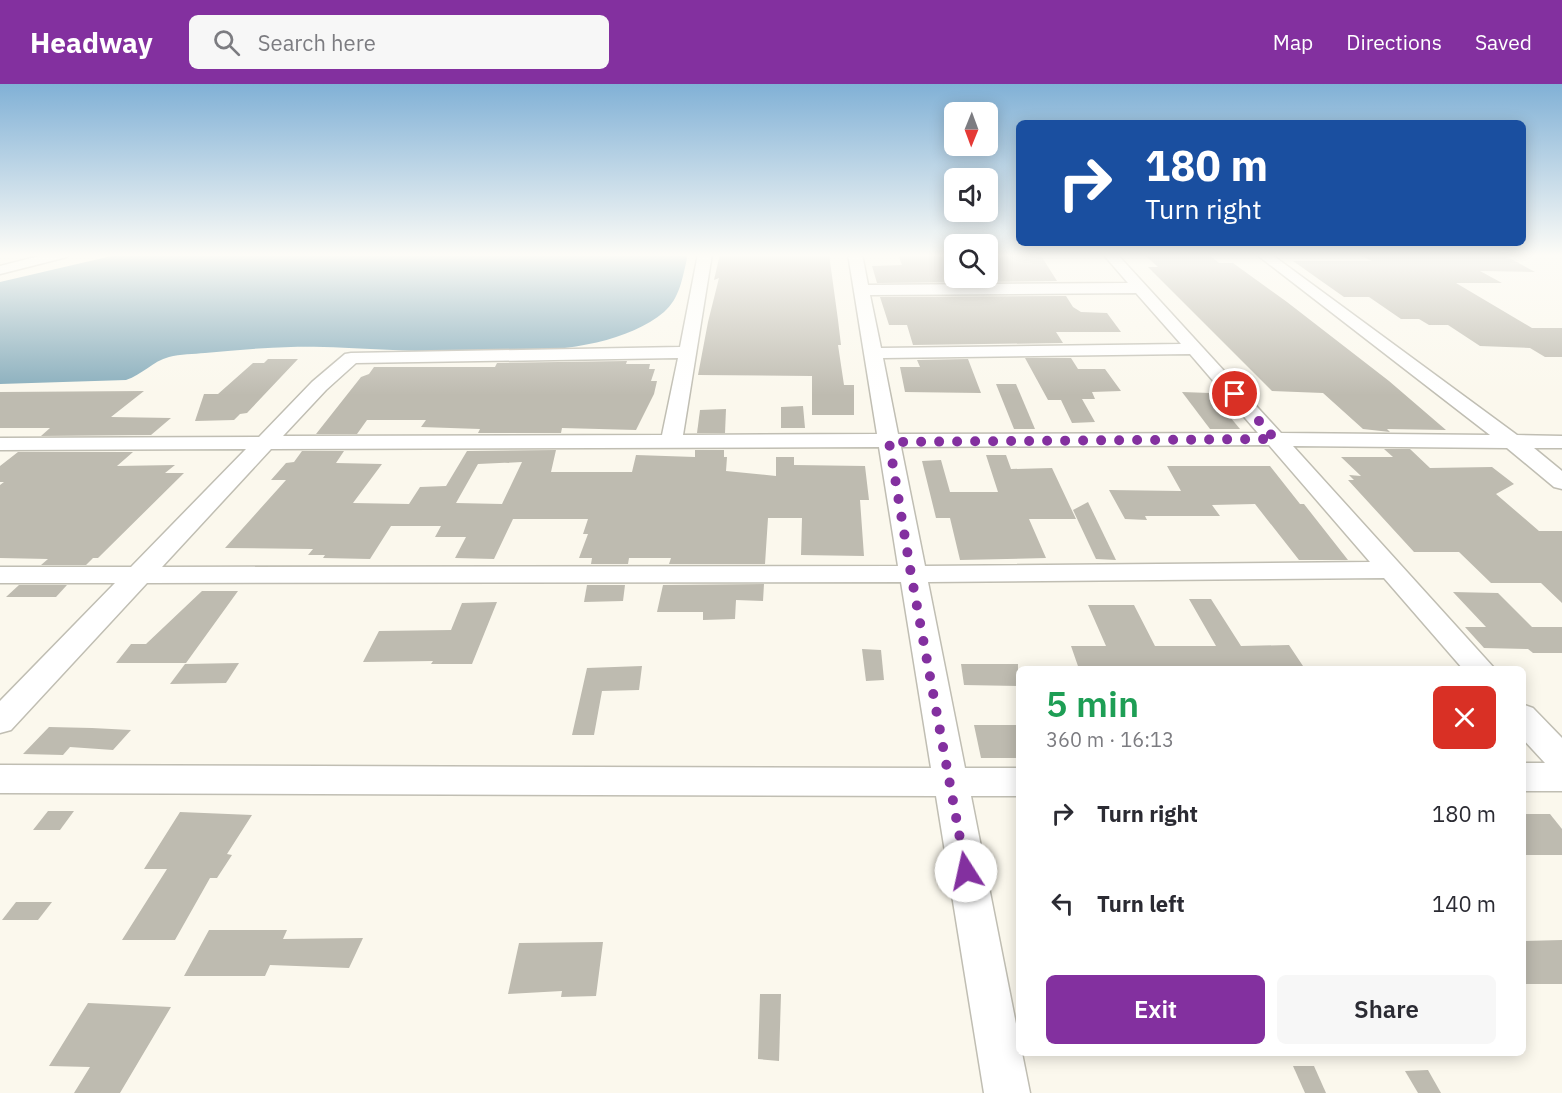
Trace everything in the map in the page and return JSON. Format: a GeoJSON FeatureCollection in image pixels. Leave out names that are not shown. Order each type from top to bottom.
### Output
{"type":"FeatureCollection","features":[{"type":"Feature","properties":{"kind":"street"},"geometry":{"type":"LineString","coordinates":[[672,440],[697,301]]}},
{"type":"Feature","properties":{"kind":"street"},"geometry":{"type":"LineString","coordinates":[[863,301],[1007,1093]]}},
{"type":"Feature","properties":{"kind":"street"},"geometry":{"type":"LineString","coordinates":[[1152,301],[1477,666]]}},
{"type":"Feature","properties":{"kind":"street"},"geometry":{"type":"LineString","coordinates":[[1326,301],[1513,442],[1562,482]]}},
{"type":"Feature","properties":{"kind":"street"},"geometry":{"type":"LineString","coordinates":[[872,353],[1195,350]]}},
{"type":"Feature","properties":{"kind":"street"},"geometry":{"type":"LineString","coordinates":[[0,721],[319,386],[351,358],[688,352]]}},
{"type":"Feature","properties":{"kind":"street"},"geometry":{"type":"LineString","coordinates":[[0,444],[266,441],[889,442],[1275,439],[1562,442]]}},
{"type":"Feature","properties":{"kind":"street"},"geometry":{"type":"LineString","coordinates":[[0,574],[911,574],[1391,570]]}},
{"type":"Feature","properties":{"kind":"street"},"geometry":{"type":"LineString","coordinates":[[1526,720],[1562,760]]}},
{"type":"Feature","properties":{"kind":"street"},"geometry":{"type":"LineString","coordinates":[[1526,777],[1562,777]]}},
{"type":"Feature","properties":{"kind":"street"},"geometry":{"type":"LineString","coordinates":[[0,779],[1016,782]]}},
{"type":"Feature","properties":{"kind":"water"},"geometry":{"type":"Polygon","coordinates":[[[0,301],[674,301],[664,312],[630,332],[587,344],[538,351],[432,352],[332,347],[248,349],[169,357],[126,380],[0,384],[0,301]]]}},
{"type":"Feature","properties":{"kind":"building"},"geometry":{"type":"Polygon","coordinates":[[[713,301],[835,301],[844,385],[854,385],[854,415],[812,415],[812,376],[698,375],[713,301]]]}},
{"type":"Feature","properties":{"kind":"building"},"geometry":{"type":"Polygon","coordinates":[[[881,301],[1069,301],[1081,312],[1107,313],[1121,332],[1056,332],[1063,343],[913,345],[907,325],[889,325],[881,301]]]}},
{"type":"Feature","properties":{"kind":"building"},"geometry":{"type":"Polygon","coordinates":[[[1182,301],[1286,301],[1389,381],[1446,430],[1387,429],[1390,432],[1363,429],[1323,393],[1272,391],[1182,301]]]}},
{"type":"Feature","properties":{"kind":"building"},"geometry":{"type":"Polygon","coordinates":[[[1375,301],[1487,301],[1532,328],[1562,328],[1562,357],[1545,357],[1530,348],[1480,346],[1448,325],[1429,325],[1419,319],[1401,319],[1375,301]]]}},
{"type":"Feature","properties":{"kind":"building"},"geometry":{"type":"Polygon","coordinates":[[[1025,358],[1071,358],[1078,369],[1105,369],[1121,391],[1092,392],[1095,399],[1082,399],[1095,422],[1072,423],[1061,400],[1048,400],[1025,358]]]}},
{"type":"Feature","properties":{"kind":"building"},"geometry":{"type":"Polygon","coordinates":[[[268,359],[298,359],[247,413],[240,414],[234,420],[195,421],[204,394],[218,394],[253,363],[264,363],[268,359]]]}},
{"type":"Feature","properties":{"kind":"building"},"geometry":{"type":"Polygon","coordinates":[[[968,359],[981,393],[905,392],[900,367],[920,367],[917,360],[968,359]]]}},
{"type":"Feature","properties":{"kind":"building"},"geometry":{"type":"Polygon","coordinates":[[[627,361],[626,364],[650,364],[649,369],[655,369],[651,381],[657,381],[654,394],[636,430],[562,428],[561,433],[478,433],[480,429],[421,427],[426,420],[367,420],[357,434],[316,434],[361,377],[369,374],[374,367],[495,367],[497,363],[627,361]]]}},
{"type":"Feature","properties":{"kind":"building"},"geometry":{"type":"Polygon","coordinates":[[[996,384],[1016,384],[1035,429],[1014,429],[996,384]]]}},
{"type":"Feature","properties":{"kind":"building"},"geometry":{"type":"Polygon","coordinates":[[[144,391],[111,417],[171,418],[151,435],[41,436],[50,428],[0,428],[0,392],[144,391]]]}},
{"type":"Feature","properties":{"kind":"building"},"geometry":{"type":"Polygon","coordinates":[[[1182,392],[1210,393],[1240,429],[1210,429],[1182,392]]]}},
{"type":"Feature","properties":{"kind":"building"},"geometry":{"type":"Polygon","coordinates":[[[803,406],[805,428],[781,428],[781,407],[803,406]]]}},
{"type":"Feature","properties":{"kind":"building"},"geometry":{"type":"Polygon","coordinates":[[[726,409],[725,433],[697,433],[700,410],[726,409]]]}},
{"type":"Feature","properties":{"kind":"building"},"geometry":{"type":"Polygon","coordinates":[[[1384,449],[1410,449],[1430,468],[1492,467],[1514,484],[1496,494],[1539,531],[1562,531],[1562,603],[1541,583],[1491,583],[1459,552],[1414,552],[1348,480],[1354,480],[1349,475],[1361,476],[1341,457],[1393,457],[1384,449]]]}},
{"type":"Feature","properties":{"kind":"building"},"geometry":{"type":"Polygon","coordinates":[[[556,450],[551,472],[632,472],[636,455],[695,457],[695,450],[724,450],[724,457],[727,457],[726,471],[776,476],[776,457],[794,457],[794,465],[865,466],[869,500],[860,500],[864,556],[801,555],[802,518],[768,518],[765,564],[669,564],[671,558],[629,558],[628,564],[591,564],[592,558],[579,558],[588,534],[583,534],[588,519],[513,519],[494,559],[455,558],[466,537],[435,537],[441,526],[391,526],[370,559],[323,558],[325,555],[308,555],[313,549],[225,548],[286,480],[271,480],[286,463],[294,462],[302,451],[344,451],[336,463],[382,464],[353,503],[409,504],[420,487],[446,486],[467,451],[556,450]],[[522,462],[478,464],[456,503],[502,504],[522,462]]]}},
{"type":"Feature","properties":{"kind":"building"},"geometry":{"type":"Polygon","coordinates":[[[18,452],[133,452],[117,466],[175,465],[165,473],[184,473],[98,558],[93,558],[86,565],[41,565],[48,559],[0,558],[0,485],[4,482],[0,482],[0,466],[18,452]]]}},
{"type":"Feature","properties":{"kind":"building"},"geometry":{"type":"Polygon","coordinates":[[[986,455],[1006,455],[1011,469],[1052,468],[1076,519],[1029,519],[1046,558],[960,560],[950,518],[936,518],[922,461],[941,460],[950,492],[998,492],[986,455]]]}},
{"type":"Feature","properties":{"kind":"building"},"geometry":{"type":"Polygon","coordinates":[[[1167,466],[1270,466],[1300,504],[1304,504],[1348,560],[1299,560],[1255,504],[1212,505],[1220,516],[1145,516],[1147,520],[1125,519],[1109,490],[1181,491],[1167,466]]]}},
{"type":"Feature","properties":{"kind":"building"},"geometry":{"type":"Polygon","coordinates":[[[1088,502],[1116,560],[1096,559],[1073,510],[1088,502]]]}},
{"type":"Feature","properties":{"kind":"building"},"geometry":{"type":"Polygon","coordinates":[[[764,584],[763,601],[736,600],[735,619],[703,620],[703,612],[657,612],[663,585],[764,584]]]}},
{"type":"Feature","properties":{"kind":"building"},"geometry":{"type":"Polygon","coordinates":[[[19,585],[67,585],[56,597],[6,597],[19,585]]]}},
{"type":"Feature","properties":{"kind":"building"},"geometry":{"type":"Polygon","coordinates":[[[587,585],[625,585],[623,601],[584,602],[587,585]]]}},
{"type":"Feature","properties":{"kind":"building"},"geometry":{"type":"Polygon","coordinates":[[[202,591],[238,591],[186,663],[116,663],[131,644],[146,644],[202,591]]]}},
{"type":"Feature","properties":{"kind":"building"},"geometry":{"type":"Polygon","coordinates":[[[1453,592],[1498,593],[1532,627],[1562,627],[1562,653],[1533,653],[1528,649],[1484,648],[1465,627],[1486,627],[1453,592]]]}},
{"type":"Feature","properties":{"kind":"building"},"geometry":{"type":"Polygon","coordinates":[[[1189,599],[1211,599],[1241,646],[1289,645],[1303,666],[1078,666],[1071,646],[1106,646],[1088,605],[1134,605],[1155,646],[1216,646],[1189,599]]]}},
{"type":"Feature","properties":{"kind":"building"},"geometry":{"type":"Polygon","coordinates":[[[497,602],[472,664],[431,664],[433,661],[363,662],[379,631],[451,630],[462,603],[497,602]]]}},
{"type":"Feature","properties":{"kind":"building"},"geometry":{"type":"Polygon","coordinates":[[[862,649],[881,650],[884,680],[866,681],[862,649]]]}},
{"type":"Feature","properties":{"kind":"building"},"geometry":{"type":"Polygon","coordinates":[[[239,663],[226,683],[170,684],[185,664],[239,663]]]}},
{"type":"Feature","properties":{"kind":"building"},"geometry":{"type":"Polygon","coordinates":[[[961,664],[1018,664],[1016,666],[1016,686],[964,685],[961,664]]]}},
{"type":"Feature","properties":{"kind":"building"},"geometry":{"type":"Polygon","coordinates":[[[642,666],[639,690],[602,691],[594,735],[572,735],[587,668],[642,666]]]}},
{"type":"Feature","properties":{"kind":"building"},"geometry":{"type":"Polygon","coordinates":[[[974,725],[1016,725],[1016,758],[981,758],[974,725]]]}},
{"type":"Feature","properties":{"kind":"building"},"geometry":{"type":"Polygon","coordinates":[[[49,727],[131,730],[113,750],[70,747],[63,755],[23,754],[49,727]]]}},
{"type":"Feature","properties":{"kind":"building"},"geometry":{"type":"Polygon","coordinates":[[[48,811],[74,811],[60,830],[33,830],[48,811]]]}},
{"type":"Feature","properties":{"kind":"building"},"geometry":{"type":"Polygon","coordinates":[[[180,812],[252,815],[227,854],[232,855],[217,878],[210,878],[175,940],[122,940],[167,869],[144,869],[180,812]]]}},
{"type":"Feature","properties":{"kind":"building"},"geometry":{"type":"Polygon","coordinates":[[[1526,814],[1550,814],[1562,829],[1562,855],[1526,855],[1526,814]]]}},
{"type":"Feature","properties":{"kind":"building"},"geometry":{"type":"Polygon","coordinates":[[[16,902],[52,902],[38,920],[2,920],[16,902]]]}},
{"type":"Feature","properties":{"kind":"building"},"geometry":{"type":"Polygon","coordinates":[[[209,930],[287,930],[283,939],[363,938],[349,968],[270,965],[265,976],[184,976],[209,930]]]}},
{"type":"Feature","properties":{"kind":"building"},"geometry":{"type":"Polygon","coordinates":[[[1562,940],[1562,984],[1526,984],[1526,941],[1562,940]]]}},
{"type":"Feature","properties":{"kind":"building"},"geometry":{"type":"Polygon","coordinates":[[[603,942],[596,996],[561,997],[562,991],[508,994],[519,943],[603,942]]]}},
{"type":"Feature","properties":{"kind":"building"},"geometry":{"type":"Polygon","coordinates":[[[760,994],[781,994],[779,1061],[758,1059],[760,994]]]}},
{"type":"Feature","properties":{"kind":"building"},"geometry":{"type":"Polygon","coordinates":[[[88,1003],[171,1007],[120,1093],[74,1093],[90,1067],[49,1066],[88,1003]]]}},
{"type":"Feature","properties":{"kind":"building"},"geometry":{"type":"Polygon","coordinates":[[[1293,1066],[1314,1066],[1326,1093],[1305,1093],[1293,1066]]]}},
{"type":"Feature","properties":{"kind":"building"},"geometry":{"type":"Polygon","coordinates":[[[1428,1070],[1441,1093],[1418,1093],[1405,1071],[1428,1070]]]}},
{"type":"Feature","properties":{"kind":"route"},"geometry":{"type":"LineString","coordinates":[[966,871],[889,442],[1275,439],[1235,394]]}}]}
